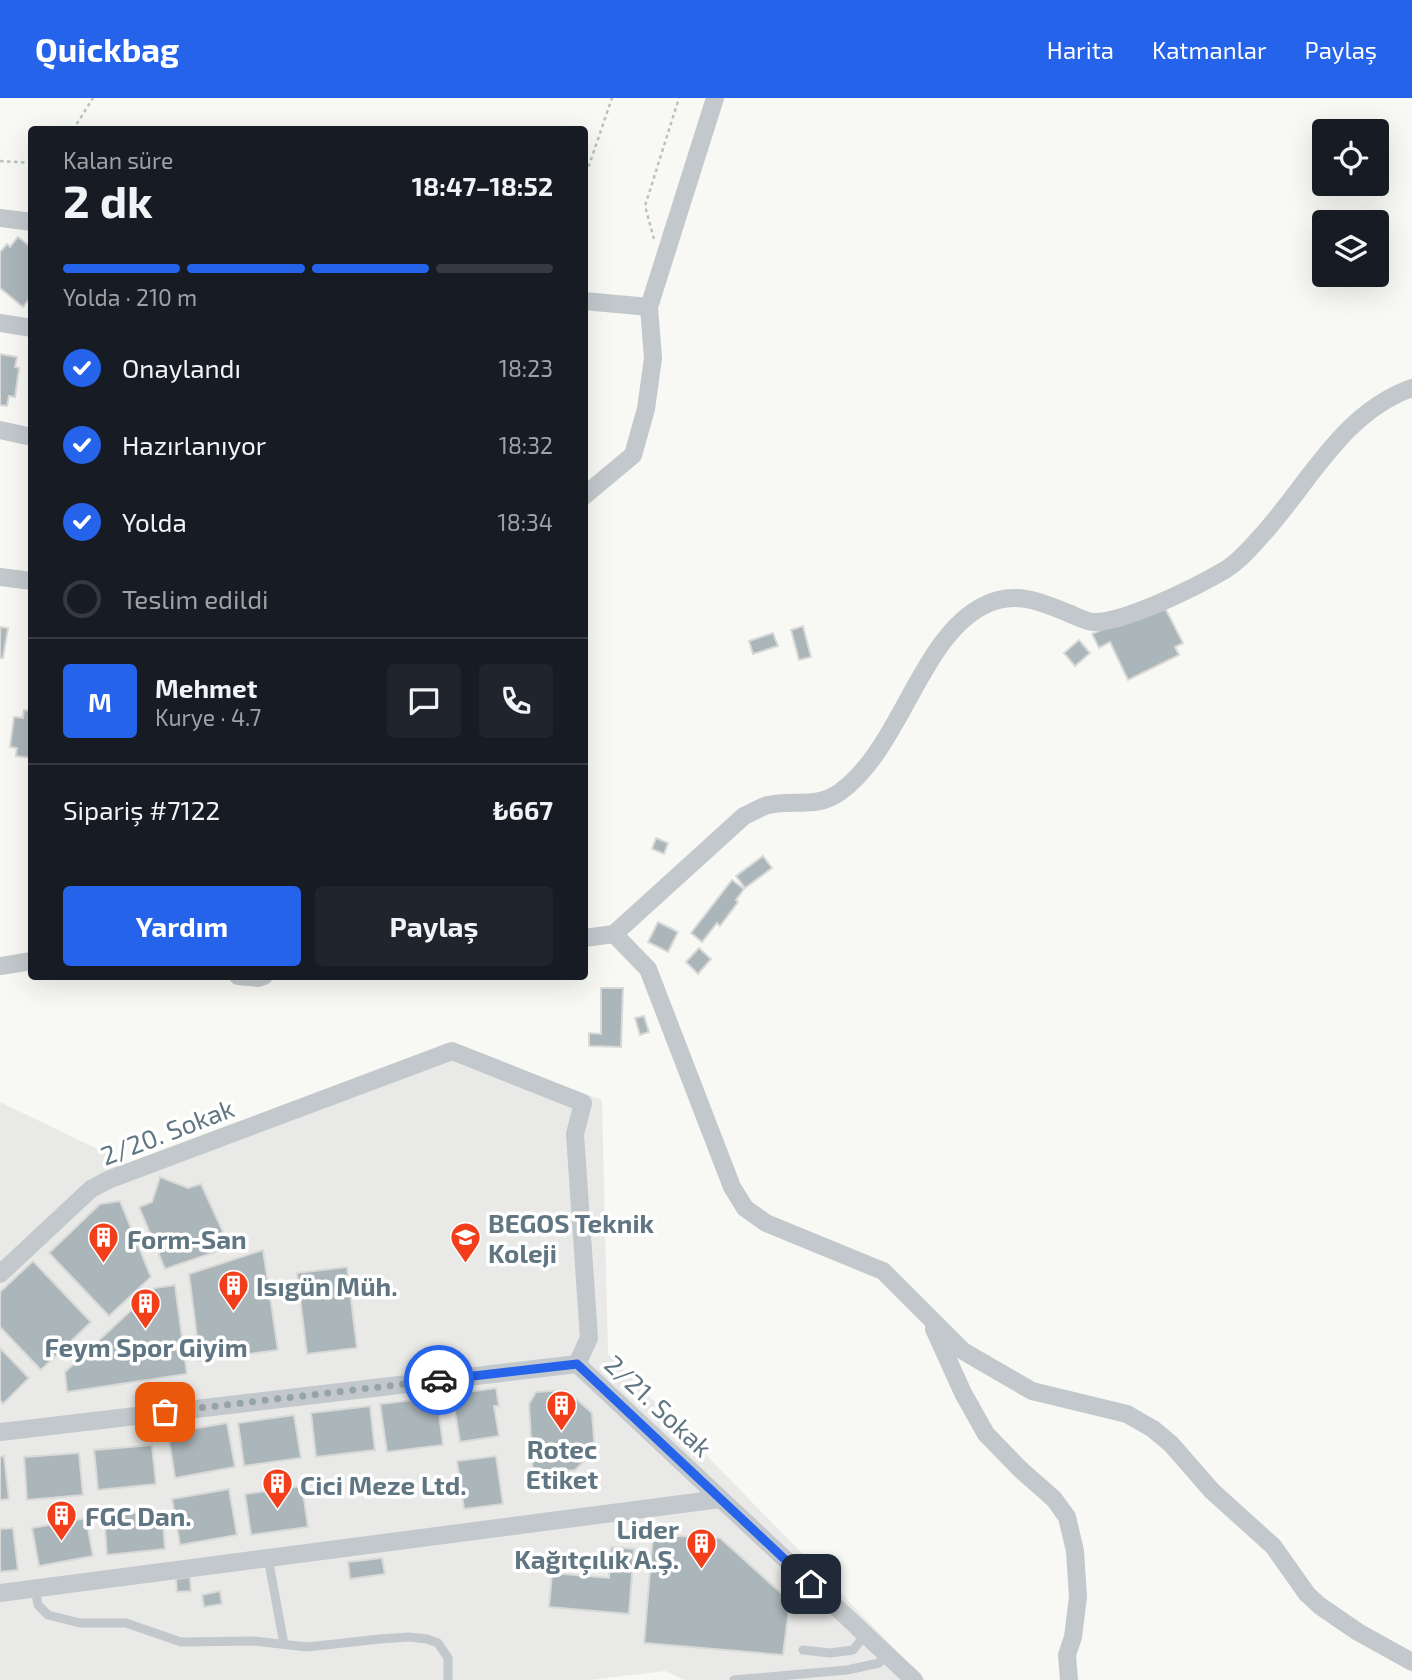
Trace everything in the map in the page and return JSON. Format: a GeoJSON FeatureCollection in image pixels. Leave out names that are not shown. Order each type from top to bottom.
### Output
{"type":"FeatureCollection","features":[{"type":"Feature","properties":{"kind":"street"},"geometry":{"type":"LineString","coordinates":[[588,493],[633,455],[646,409],[653,358],[649,307],[715,98]]}},
{"type":"Feature","properties":{"kind":"street"},"geometry":{"type":"LineString","coordinates":[[0,218],[28,222]]}},
{"type":"Feature","properties":{"kind":"street"},"geometry":{"type":"LineString","coordinates":[[588,301],[649,307]]}},
{"type":"Feature","properties":{"kind":"street"},"geometry":{"type":"LineString","coordinates":[[0,323],[28,327]]}},
{"type":"Feature","properties":{"kind":"street"},"geometry":{"type":"LineString","coordinates":[[588,937],[614,934],[744,816],[768,805],[821,802],[838,793],[852,781],[890,735],[940,646],[960,623],[979,607],[999,598],[1012,597],[1040,601],[1090,622],[1111,621],[1166,599],[1225,570],[1240,559],[1276,519],[1324,454],[1359,419],[1397,394],[1412,388]]}},
{"type":"Feature","properties":{"kind":"street"},"geometry":{"type":"LineString","coordinates":[[0,430],[28,436]]}},
{"type":"Feature","properties":{"kind":"street"},"geometry":{"type":"LineString","coordinates":[[0,577],[28,580]]}},
{"type":"Feature","properties":{"kind":"street"},"geometry":{"type":"LineString","coordinates":[[614,934],[648,969],[732,1187],[745,1208],[766,1223],[883,1271],[963,1350],[1032,1391],[1127,1414],[1153,1429],[1171,1444],[1212,1491],[1273,1546],[1307,1594],[1320,1606],[1358,1632],[1412,1662]]}},
{"type":"Feature","properties":{"kind":"street"},"geometry":{"type":"LineString","coordinates":[[0,965],[28,962]]}},
{"type":"Feature","properties":{"kind":"street","name":"2/20. Sokak"},"geometry":{"type":"LineString","coordinates":[[0,1274],[91,1189],[452,1051],[583,1103],[575,1134],[589,1338],[577,1364]]}},
{"type":"Feature","properties":{"kind":"street"},"geometry":{"type":"LineString","coordinates":[[929,1317],[963,1393],[986,1434],[1054,1499],[1067,1517],[1074,1551],[1078,1597],[1073,1637],[1067,1655],[1069,1680]]}},
{"type":"Feature","properties":{"kind":"street","name":"2/21. Sokak"},"geometry":{"type":"LineString","coordinates":[[0,1432],[577,1364],[914,1680]]}},
{"type":"Feature","properties":{"kind":"street"},"geometry":{"type":"LineString","coordinates":[[0,1593],[720,1499]]}},
{"type":"Feature","properties":{"kind":"lane"},"geometry":{"type":"LineString","coordinates":[[268,1558],[284,1644]]}},
{"type":"Feature","properties":{"kind":"lane"},"geometry":{"type":"LineString","coordinates":[[35,1588],[38,1605],[48,1615],[80,1623],[126,1623],[181,1642],[254,1641],[307,1647],[409,1637],[427,1639],[438,1643],[448,1658],[448,1680]]}},
{"type":"Feature","properties":{"kind":"lane"},"geometry":{"type":"LineString","coordinates":[[803,1650],[830,1653],[853,1650],[866,1635]]}},
{"type":"Feature","properties":{"kind":"lane"},"geometry":{"type":"LineString","coordinates":[[734,1680],[847,1670],[880,1663],[886,1654]]}},
{"type":"Feature","properties":{"kind":"path"},"geometry":{"type":"LineString","coordinates":[[76,126],[93,98]]}},
{"type":"Feature","properties":{"kind":"path"},"geometry":{"type":"LineString","coordinates":[[588,168],[612,98]]}},
{"type":"Feature","properties":{"kind":"path"},"geometry":{"type":"LineString","coordinates":[[662,265],[645,206],[679,98]]}},
{"type":"Feature","properties":{"kind":"path"},"geometry":{"type":"LineString","coordinates":[[0,161],[28,163]]}},
{"type":"Feature","properties":{"kind":"shaded area"},"geometry":{"type":"Polygon","coordinates":[[[456,1045],[602,1100],[608,1354],[925,1680],[684,1680],[665,1671],[591,1680],[0,1680],[0,1102],[137,1168],[456,1045]]]}},
{"type":"Feature","properties":{"kind":"building"},"geometry":{"type":"Polygon","coordinates":[[[18,237],[28,245],[28,301],[23,307],[0,288],[0,252],[7,244],[10,247],[18,237]]]}},
{"type":"Feature","properties":{"kind":"building"},"geometry":{"type":"Polygon","coordinates":[[[0,354],[17,357],[15,367],[19,368],[15,397],[9,396],[7,406],[0,405],[0,354]]]}},
{"type":"Feature","properties":{"kind":"building"},"geometry":{"type":"Polygon","coordinates":[[[1163,604],[1183,643],[1175,647],[1179,655],[1128,680],[1110,642],[1099,648],[1092,634],[1163,604]]]}},
{"type":"Feature","properties":{"kind":"building"},"geometry":{"type":"Polygon","coordinates":[[[803,626],[811,657],[799,660],[791,630],[803,626]]]}},
{"type":"Feature","properties":{"kind":"building"},"geometry":{"type":"Polygon","coordinates":[[[0,627],[8,628],[3,658],[0,658],[0,627]]]}},
{"type":"Feature","properties":{"kind":"building"},"geometry":{"type":"Polygon","coordinates":[[[773,633],[778,646],[753,654],[749,641],[773,633]]]}},
{"type":"Feature","properties":{"kind":"building"},"geometry":{"type":"Polygon","coordinates":[[[1079,640],[1090,653],[1075,666],[1064,653],[1079,640]]]}},
{"type":"Feature","properties":{"kind":"building"},"geometry":{"type":"Polygon","coordinates":[[[24,710],[28,710],[28,758],[16,756],[17,748],[10,747],[14,717],[23,718],[24,710]]]}},
{"type":"Feature","properties":{"kind":"building"},"geometry":{"type":"Polygon","coordinates":[[[656,838],[668,843],[664,854],[652,849],[656,838]]]}},
{"type":"Feature","properties":{"kind":"building"},"geometry":{"type":"Polygon","coordinates":[[[763,856],[772,868],[745,888],[736,876],[763,856]]]}},
{"type":"Feature","properties":{"kind":"building"},"geometry":{"type":"Polygon","coordinates":[[[732,880],[744,889],[736,900],[738,902],[720,926],[717,923],[702,942],[691,933],[732,880]]]}},
{"type":"Feature","properties":{"kind":"building"},"geometry":{"type":"Polygon","coordinates":[[[658,922],[678,932],[668,952],[648,942],[658,922]]]}},
{"type":"Feature","properties":{"kind":"building"},"geometry":{"type":"Polygon","coordinates":[[[699,948],[711,959],[698,974],[686,962],[699,948]]]}},
{"type":"Feature","properties":{"kind":"building"},"geometry":{"type":"Polygon","coordinates":[[[601,988],[623,988],[621,1047],[589,1046],[589,1033],[601,1034],[601,988]]]}},
{"type":"Feature","properties":{"kind":"building"},"geometry":{"type":"Polygon","coordinates":[[[644,1016],[649,1032],[640,1035],[635,1018],[644,1016]]]}},
{"type":"Feature","properties":{"kind":"building"},"geometry":{"type":"Polygon","coordinates":[[[160,1177],[188,1188],[201,1184],[230,1247],[165,1269],[139,1207],[152,1202],[160,1177]]]}},
{"type":"Feature","properties":{"kind":"building","name":"Form-San"},"geometry":{"type":"Polygon","coordinates":[[[120,1201],[151,1277],[109,1316],[49,1253],[100,1204],[120,1201]]]}},
{"type":"Feature","properties":{"kind":"building","name":"Isıgün Müh."},"geometry":{"type":"Polygon","coordinates":[[[263,1250],[278,1350],[200,1361],[189,1274],[263,1250]]]}},
{"type":"Feature","properties":{"kind":"building"},"geometry":{"type":"Polygon","coordinates":[[[33,1261],[91,1322],[41,1370],[0,1327],[0,1292],[33,1261]]]}},
{"type":"Feature","properties":{"kind":"building"},"geometry":{"type":"Polygon","coordinates":[[[347,1267],[357,1348],[307,1354],[297,1273],[347,1267]]]}},
{"type":"Feature","properties":{"kind":"building","name":"Feym Spor Giyim"},"geometry":{"type":"Polygon","coordinates":[[[175,1285],[187,1374],[67,1392],[65,1372],[155,1288],[175,1285]]]}},
{"type":"Feature","properties":{"kind":"building"},"geometry":{"type":"Polygon","coordinates":[[[0,1348],[29,1378],[3,1404],[0,1400],[0,1348]]]}},
{"type":"Feature","properties":{"kind":"building"},"geometry":{"type":"Polygon","coordinates":[[[496,1388],[499,1406],[494,1406],[499,1436],[460,1442],[452,1394],[496,1388]]]}},
{"type":"Feature","properties":{"kind":"building","name":"Rotec Etiket"},"geometry":{"type":"Polygon","coordinates":[[[566,1390],[592,1413],[595,1451],[575,1470],[533,1475],[529,1404],[536,1392],[566,1390]]]}},
{"type":"Feature","properties":{"kind":"building"},"geometry":{"type":"Polygon","coordinates":[[[437,1397],[443,1445],[387,1452],[380,1404],[437,1397]]]}},
{"type":"Feature","properties":{"kind":"building"},"geometry":{"type":"Polygon","coordinates":[[[370,1406],[375,1450],[316,1457],[311,1413],[370,1406]]]}},
{"type":"Feature","properties":{"kind":"building"},"geometry":{"type":"Polygon","coordinates":[[[294,1415],[301,1458],[244,1466],[238,1423],[294,1415]]]}},
{"type":"Feature","properties":{"kind":"building"},"geometry":{"type":"Polygon","coordinates":[[[227,1423],[235,1467],[175,1478],[168,1433],[227,1423]]]}},
{"type":"Feature","properties":{"kind":"building"},"geometry":{"type":"Polygon","coordinates":[[[152,1445],[156,1484],[98,1490],[94,1450],[152,1445]]]}},
{"type":"Feature","properties":{"kind":"building"},"geometry":{"type":"Polygon","coordinates":[[[79,1453],[83,1495],[27,1500],[24,1457],[79,1453]]]}},
{"type":"Feature","properties":{"kind":"building"},"geometry":{"type":"Polygon","coordinates":[[[4,1456],[9,1499],[0,1500],[0,1457],[4,1456]]]}},
{"type":"Feature","properties":{"kind":"building"},"geometry":{"type":"Polygon","coordinates":[[[496,1456],[503,1504],[464,1509],[457,1461],[496,1456]]]}},
{"type":"Feature","properties":{"kind":"building","name":"Cici Meze Ltd."},"geometry":{"type":"Polygon","coordinates":[[[302,1486],[308,1527],[251,1535],[245,1494],[302,1486]]]}},
{"type":"Feature","properties":{"kind":"building"},"geometry":{"type":"Polygon","coordinates":[[[229,1489],[237,1535],[180,1545],[172,1499],[229,1489]]]}},
{"type":"Feature","properties":{"kind":"building"},"geometry":{"type":"Polygon","coordinates":[[[162,1510],[165,1549],[107,1555],[104,1516],[162,1510]]]}},
{"type":"Feature","properties":{"kind":"building","name":"FGC Dan."},"geometry":{"type":"Polygon","coordinates":[[[86,1518],[93,1556],[39,1566],[32,1528],[86,1518]]]}},
{"type":"Feature","properties":{"kind":"building"},"geometry":{"type":"Polygon","coordinates":[[[13,1528],[18,1570],[0,1572],[0,1529],[13,1528]]]}},
{"type":"Feature","properties":{"kind":"building","name":"Lider Kağıtçılık A.Ş."},"geometry":{"type":"Polygon","coordinates":[[[653,1535],[720,1538],[790,1601],[783,1655],[644,1643],[653,1535]]]}},
{"type":"Feature","properties":{"kind":"building"},"geometry":{"type":"Polygon","coordinates":[[[611,1547],[634,1549],[629,1614],[549,1607],[552,1573],[609,1578],[611,1547]]]}},
{"type":"Feature","properties":{"kind":"building"},"geometry":{"type":"Polygon","coordinates":[[[382,1558],[385,1574],[350,1579],[348,1562],[382,1558]]]}},
{"type":"Feature","properties":{"kind":"building"},"geometry":{"type":"Polygon","coordinates":[[[190,1577],[191,1591],[177,1592],[176,1579],[190,1577]]]}},
{"type":"Feature","properties":{"kind":"building"},"geometry":{"type":"Polygon","coordinates":[[[220,1591],[222,1604],[204,1607],[202,1595],[220,1591]]]}},
{"type":"Feature","properties":{"kind":"way so far"},"geometry":{"type":"LineString","coordinates":[[165,1412],[439,1380]]}},
{"type":"Feature","properties":{"kind":"place","name":"BEGOS Teknik Koleji"},"geometry":{"type":"Point","coordinates":[465,1264]}},
{"type":"Feature","properties":{"kind":"place","name":"Form-San"},"geometry":{"type":"Point","coordinates":[104,1265]}},
{"type":"Feature","properties":{"kind":"place","name":"Isıgün Müh."},"geometry":{"type":"Point","coordinates":[233,1312]}},
{"type":"Feature","properties":{"kind":"place","name":"Feym Spor Giyim"},"geometry":{"type":"Point","coordinates":[146,1330]}},
{"type":"Feature","properties":{"kind":"place","name":"Rotec Etiket"},"geometry":{"type":"Point","coordinates":[562,1432]}},
{"type":"Feature","properties":{"kind":"place","name":"Cici Meze Ltd."},"geometry":{"type":"Point","coordinates":[277,1511]}},
{"type":"Feature","properties":{"kind":"place","name":"FGC Dan."},"geometry":{"type":"Point","coordinates":[62,1542]}},
{"type":"Feature","properties":{"kind":"place","name":"Lider Kağıtçılık A.Ş."},"geometry":{"type":"Point","coordinates":[702,1570]}},
{"type":"Feature","properties":{"kind":"route"},"geometry":{"type":"LineString","coordinates":[[439,1380],[577,1364],[811,1584]]}}]}
